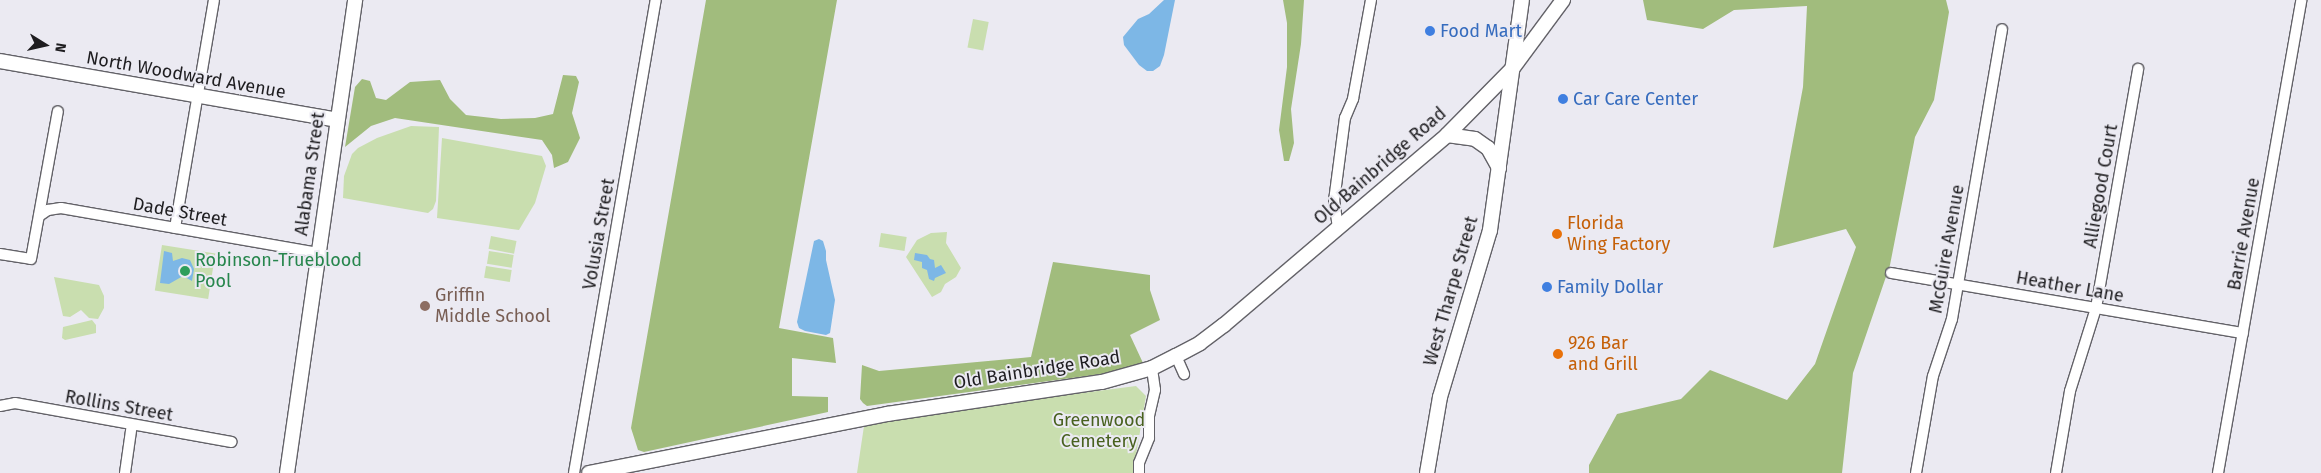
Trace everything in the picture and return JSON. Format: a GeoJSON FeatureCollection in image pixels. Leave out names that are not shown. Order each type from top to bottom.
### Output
{"type":"FeatureCollection","features":[{"type":"Feature","properties":{"kind":"main road","name":"Alabama Street"},"geometry":{"type":"LineString","coordinates":[[287,473],[355,0]]}},
{"type":"Feature","properties":{"kind":"main road","name":"West Tharpe Street"},"geometry":{"type":"LineString","coordinates":[[1427,473],[1440,397],[1490,230],[1522,0]]}},
{"type":"Feature","properties":{"kind":"main road","name":"Old Bainbridge Road"},"geometry":{"type":"LineString","coordinates":[[589,473],[887,414],[1102,382],[1152,368],[1176,356],[1224,325],[1447,135],[1512,69],[1563,0]]}},
{"type":"Feature","properties":{"kind":"main road","name":"North Woodward Avenue"},"geometry":{"type":"LineString","coordinates":[[0,61],[337,120]]}},
{"type":"Feature","properties":{"kind":"main road"},"geometry":{"type":"LineString","coordinates":[[1447,135],[1475,139],[1488,148],[1499,168]]}},
{"type":"Feature","properties":{"kind":"street"},"geometry":{"type":"LineString","coordinates":[[175,228],[214,0]]}},
{"type":"Feature","properties":{"kind":"street","name":"Volusia Street"},"geometry":{"type":"LineString","coordinates":[[574,473],[656,0]]}},
{"type":"Feature","properties":{"kind":"street"},"geometry":{"type":"LineString","coordinates":[[1338,228],[1334,201],[1345,118],[1353,99],[1371,0]]}},
{"type":"Feature","properties":{"kind":"street","name":"Barrie Avenue"},"geometry":{"type":"LineString","coordinates":[[2218,473],[2301,0]]}},
{"type":"Feature","properties":{"kind":"street","name":"McGuire Avenue"},"geometry":{"type":"LineString","coordinates":[[1916,473],[1933,376],[1946,340],[1958,285],[2002,29]]}},
{"type":"Feature","properties":{"kind":"street","name":"Alliegood Court"},"geometry":{"type":"LineString","coordinates":[[2056,473],[2070,390],[2096,308],[2138,69]]}},
{"type":"Feature","properties":{"kind":"street"},"geometry":{"type":"LineString","coordinates":[[0,254],[31,259],[58,111]]}},
{"type":"Feature","properties":{"kind":"street","name":"Dade Street"},"geometry":{"type":"LineString","coordinates":[[39,216],[48,210],[62,208],[318,253]]}},
{"type":"Feature","properties":{"kind":"street","name":"Heather Lane"},"geometry":{"type":"LineString","coordinates":[[1891,273],[2243,333]]}},
{"type":"Feature","properties":{"kind":"street"},"geometry":{"type":"LineString","coordinates":[[1176,356],[1184,374]]}},
{"type":"Feature","properties":{"kind":"street"},"geometry":{"type":"LineString","coordinates":[[1139,473],[1139,463],[1149,438],[1149,416],[1155,390],[1152,368]]}},
{"type":"Feature","properties":{"kind":"street","name":"Rollins Street"},"geometry":{"type":"LineString","coordinates":[[0,406],[15,403],[232,442]]}},
{"type":"Feature","properties":{"kind":"street"},"geometry":{"type":"LineString","coordinates":[[125,473],[132,424]]}},
{"type":"Feature","properties":{"kind":"green space"},"geometry":{"type":"Polygon","coordinates":[[[706,0],[837,0],[779,328],[833,338],[836,363],[792,358],[792,396],[828,397],[828,412],[644,452],[638,450],[631,428],[706,0]]]}},
{"type":"Feature","properties":{"kind":"green space"},"geometry":{"type":"Polygon","coordinates":[[[1283,0],[1304,0],[1301,44],[1291,109],[1294,143],[1289,161],[1284,161],[1279,130],[1287,67],[1287,23],[1283,0]]]}},
{"type":"Feature","properties":{"kind":"green space"},"geometry":{"type":"Polygon","coordinates":[[[1643,0],[1946,0],[1949,12],[1934,100],[1915,137],[1890,265],[1853,373],[1842,473],[1589,473],[1589,465],[1617,414],[1681,399],[1710,370],[1787,400],[1815,364],[1856,247],[1846,229],[1773,248],[1803,87],[1807,6],[1734,10],[1703,29],[1647,20],[1643,0]]]}},
{"type":"Feature","properties":{"kind":"green space"},"geometry":{"type":"Polygon","coordinates":[[[973,19],[989,22],[983,51],[967,47],[973,19]]]}},
{"type":"Feature","properties":{"kind":"green space"},"geometry":{"type":"Polygon","coordinates":[[[563,75],[576,76],[579,82],[572,113],[580,138],[568,162],[554,168],[552,155],[542,140],[395,118],[371,126],[345,147],[355,87],[362,79],[370,81],[376,98],[386,100],[410,82],[440,80],[450,99],[466,115],[501,119],[535,118],[553,114],[563,75]]]}},
{"type":"Feature","properties":{"kind":"green space"},"geometry":{"type":"Polygon","coordinates":[[[411,126],[439,127],[436,201],[433,209],[428,213],[343,198],[344,176],[352,154],[358,148],[377,138],[411,126]]]}},
{"type":"Feature","properties":{"kind":"green space"},"geometry":{"type":"Polygon","coordinates":[[[442,138],[542,156],[546,166],[535,203],[519,230],[437,218],[442,138]]]}},
{"type":"Feature","properties":{"kind":"green space"},"geometry":{"type":"Polygon","coordinates":[[[947,232],[946,243],[961,268],[956,277],[945,284],[941,292],[932,297],[906,257],[917,240],[931,233],[947,232]]]}},
{"type":"Feature","properties":{"kind":"green space"},"geometry":{"type":"Polygon","coordinates":[[[881,233],[907,237],[904,251],[879,247],[881,233]]]}},
{"type":"Feature","properties":{"kind":"green space"},"geometry":{"type":"Polygon","coordinates":[[[491,236],[517,241],[514,254],[489,249],[491,236]]]}},
{"type":"Feature","properties":{"kind":"green space","name":"Robinson-Trueblood Pool"},"geometry":{"type":"Polygon","coordinates":[[[162,245],[215,253],[208,299],[155,290],[162,245]]]}},
{"type":"Feature","properties":{"kind":"green space"},"geometry":{"type":"Polygon","coordinates":[[[489,251],[514,255],[512,268],[487,264],[489,251]]]}},
{"type":"Feature","properties":{"kind":"green space"},"geometry":{"type":"Polygon","coordinates":[[[1053,262],[1150,275],[1150,290],[1160,320],[1130,335],[1143,363],[1125,370],[1101,374],[867,406],[860,399],[862,365],[879,371],[1031,357],[1053,262]]]}},
{"type":"Feature","properties":{"kind":"green space"},"geometry":{"type":"Polygon","coordinates":[[[486,266],[512,270],[510,282],[484,278],[486,266]]]}},
{"type":"Feature","properties":{"kind":"green space"},"geometry":{"type":"Polygon","coordinates":[[[54,277],[99,285],[104,296],[104,308],[98,319],[89,318],[81,310],[70,317],[63,316],[54,277]]]}},
{"type":"Feature","properties":{"kind":"green space"},"geometry":{"type":"Polygon","coordinates":[[[92,320],[96,325],[96,333],[65,340],[62,338],[63,327],[92,320]]]}},
{"type":"Feature","properties":{"kind":"green space","name":"Greenwood Cemetery"},"geometry":{"type":"Polygon","coordinates":[[[1136,386],[1146,396],[1133,473],[857,473],[864,426],[935,412],[1136,386]]]}},
{"type":"Feature","properties":{"kind":"water"},"geometry":{"type":"Polygon","coordinates":[[[1164,0],[1175,0],[1164,55],[1160,66],[1153,71],[1147,71],[1139,65],[1124,45],[1123,37],[1138,19],[1149,14],[1164,0]]]}},
{"type":"Feature","properties":{"kind":"water"},"geometry":{"type":"Polygon","coordinates":[[[819,239],[823,241],[826,251],[826,260],[835,300],[830,333],[826,335],[805,331],[799,328],[797,322],[814,241],[819,239]]]}},
{"type":"Feature","properties":{"kind":"water"},"geometry":{"type":"Polygon","coordinates":[[[164,251],[172,253],[173,261],[182,258],[190,260],[194,269],[192,281],[183,276],[169,284],[160,283],[164,251]]]}},
{"type":"Feature","properties":{"kind":"water"},"geometry":{"type":"Polygon","coordinates":[[[915,253],[927,255],[930,259],[934,260],[935,268],[941,265],[946,273],[935,278],[934,281],[929,279],[927,270],[922,268],[922,262],[914,260],[915,253]]]}},
{"type":"Feature","properties":{"kind":"place","name":"Food Mart"},"geometry":{"type":"Point","coordinates":[1430,31]}},
{"type":"Feature","properties":{"kind":"place","name":"Car Care Center"},"geometry":{"type":"Point","coordinates":[1563,99]}},
{"type":"Feature","properties":{"kind":"place","name":"Florida Wing Factory"},"geometry":{"type":"Point","coordinates":[1557,234]}},
{"type":"Feature","properties":{"kind":"place","name":"Robinson-Trueblood Pool"},"geometry":{"type":"Point","coordinates":[185,271]}},
{"type":"Feature","properties":{"kind":"place","name":"Family Dollar"},"geometry":{"type":"Point","coordinates":[1547,287]}},
{"type":"Feature","properties":{"kind":"place","name":"Griffin Middle School"},"geometry":{"type":"Point","coordinates":[425,306]}},
{"type":"Feature","properties":{"kind":"place","name":"926 Bar and Grill"},"geometry":{"type":"Point","coordinates":[1558,354]}}]}
